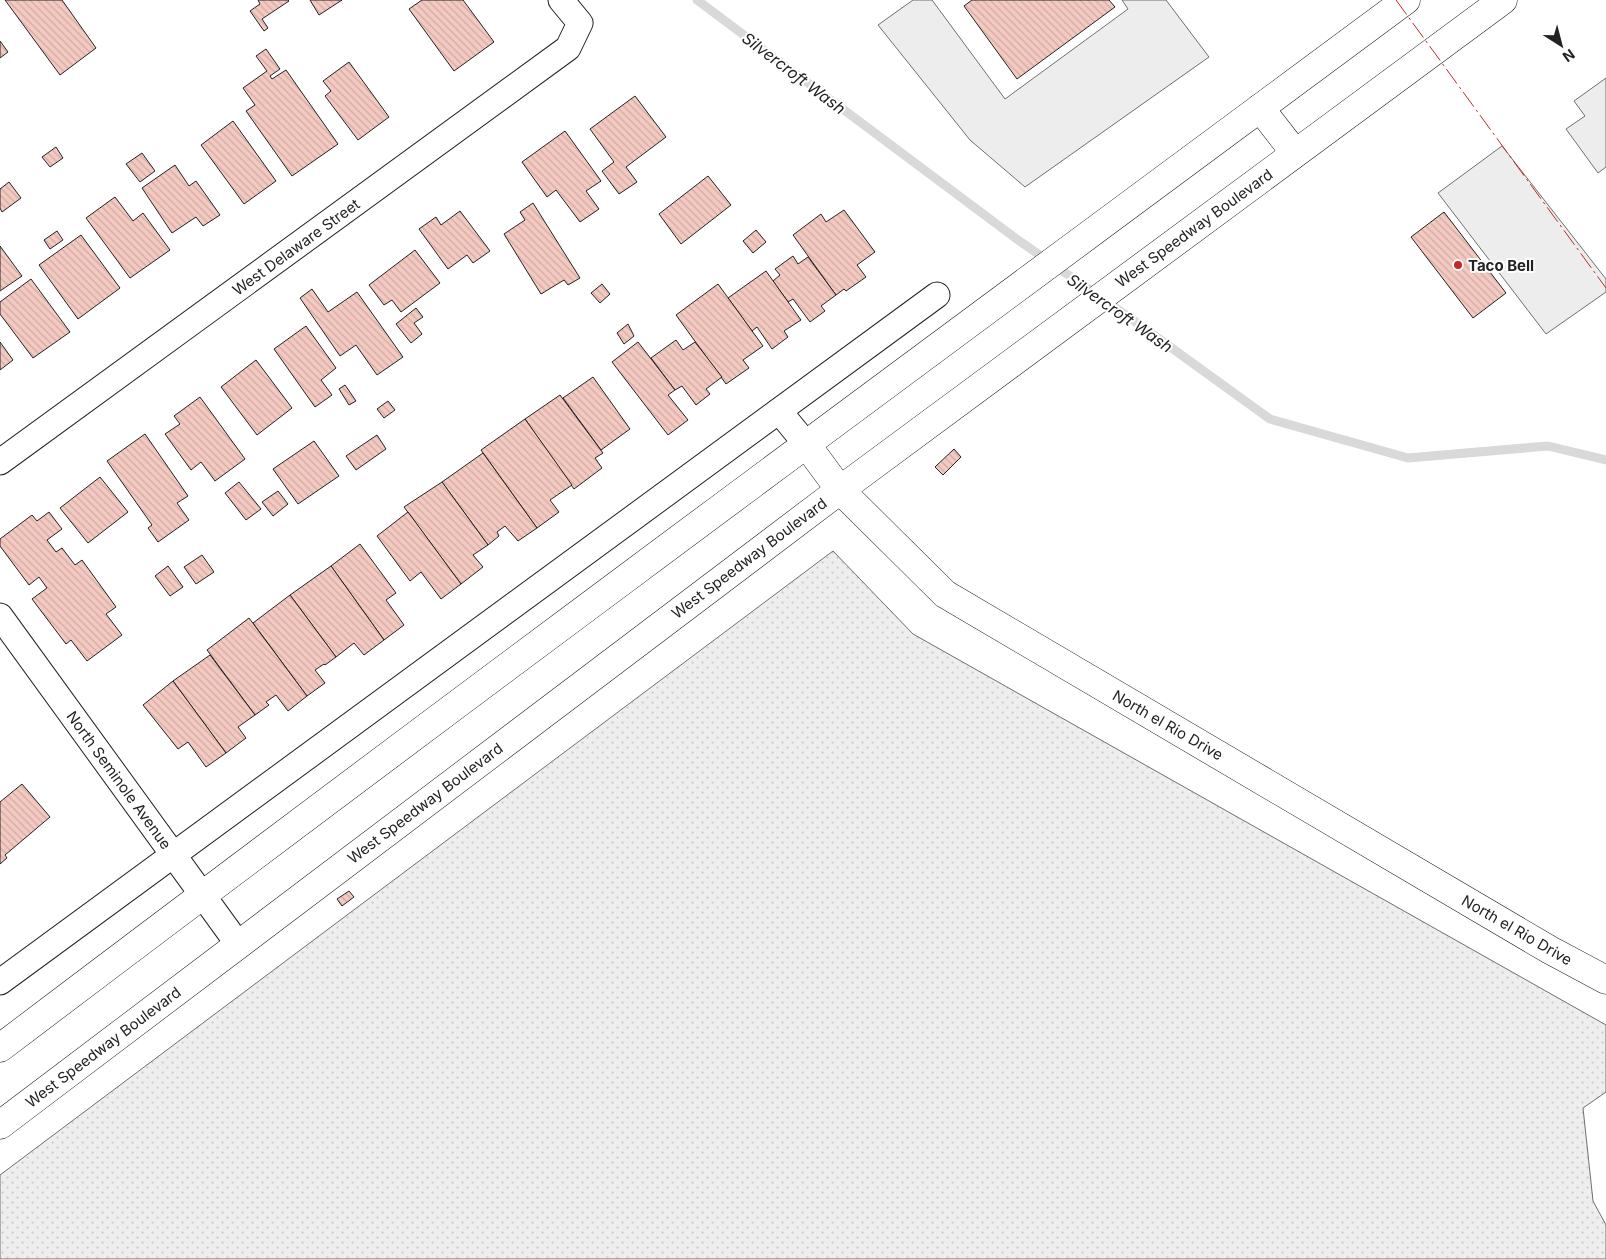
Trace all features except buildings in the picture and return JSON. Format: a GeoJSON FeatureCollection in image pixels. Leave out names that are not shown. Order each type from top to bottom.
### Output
{"type":"FeatureCollection","features":[{"type":"Feature","properties":{"kind":"main road"},"geometry":{"type":"LineString","coordinates":[[0,1048],[203,894],[806,444],[1406,0]]}},
{"type":"Feature","properties":{"kind":"main road","name":"West Speedway Boulevard"},"geometry":{"type":"LineString","coordinates":[[0,1125],[840,490],[1503,0]]}},
{"type":"Feature","properties":{"kind":"main road"},"geometry":{"type":"LineString","coordinates":[[1260,108],[1295,154]]}},
{"type":"Feature","properties":{"kind":"main road","name":"North el Rio Drive"},"geometry":{"type":"LineString","coordinates":[[806,444],[840,490],[945,594],[1542,945],[1606,980]]}},
{"type":"Feature","properties":{"kind":"street","name":"West Delaware Street"},"geometry":{"type":"LineString","coordinates":[[0,462],[568,48],[580,23],[561,0]]}},
{"type":"Feature","properties":{"kind":"street"},"geometry":{"type":"LineString","coordinates":[[0,982],[938,295]]}},
{"type":"Feature","properties":{"kind":"street","name":"North el Rio Drive"},"geometry":{"type":"LineString","coordinates":[[779,410],[806,444]]}},
{"type":"Feature","properties":{"kind":"street","name":"North Seminole Avenue"},"geometry":{"type":"LineString","coordinates":[[0,616],[238,944]]}},
{"type":"Feature","properties":{"kind":"shaded area"},"geometry":{"type":"Polygon","coordinates":[[[913,0],[932,0],[1005,99],[1128,9],[1122,0],[1166,0],[1209,57],[1025,187],[970,140],[878,25],[913,0]]]}},
{"type":"Feature","properties":{"kind":"shaded area"},"geometry":{"type":"Polygon","coordinates":[[[1606,78],[1606,167],[1598,173],[1566,129],[1585,116],[1574,101],[1606,78]]]}},
{"type":"Feature","properties":{"kind":"shaded area"},"geometry":{"type":"Polygon","coordinates":[[[1502,146],[1606,279],[1606,292],[1546,334],[1438,193],[1502,146]]]}},
{"type":"Feature","properties":{"kind":"shaded area"},"geometry":{"type":"Polygon","coordinates":[[[833,551],[913,634],[1606,1025],[1606,1092],[1583,1108],[1593,1201],[1606,1225],[1606,1259],[0,1259],[0,1175],[833,551]]]}},
{"type":"Feature","properties":{"kind":"waterway","name":"Silvercroft Wash"},"geometry":{"type":"LineString","coordinates":[[697,0],[1018,240],[1270,419],[1408,458],[1548,446],[1606,460]]}},
{"type":"Feature","properties":{"kind":"power"},"geometry":{"type":"LineString","coordinates":[[1396,0],[1606,288]]}},
{"type":"Feature","properties":{"kind":"place","name":"Taco Bell"},"geometry":{"type":"Point","coordinates":[1458,265]}}]}
